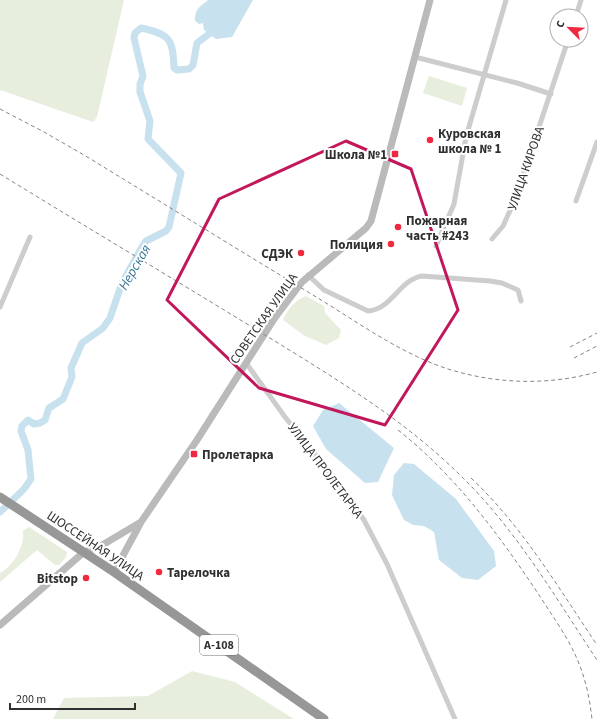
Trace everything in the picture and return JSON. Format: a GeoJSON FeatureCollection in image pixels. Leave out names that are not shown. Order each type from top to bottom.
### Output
{"type":"FeatureCollection","features":[{"type":"Feature","properties":{"kind":"highway","name":"ШОССЕЙНАЯ УЛИЦА"},"geometry":{"type":"LineString","coordinates":[[0,497],[114,572],[324,719]]}},
{"type":"Feature","properties":{"kind":"street","name":"СОВЕТСКАЯ УЛИЦА"},"geometry":{"type":"LineString","coordinates":[[0,625],[84,552],[99,546],[140,522],[197,440],[274,319],[308,275],[361,234],[371,221],[430,0]]}},
{"type":"Feature","properties":{"kind":"street"},"geometry":{"type":"LineString","coordinates":[[436,246],[454,204],[466,137],[506,0]]}},
{"type":"Feature","properties":{"kind":"street","name":"УЛИЦА КИРОВА"},"geometry":{"type":"LineString","coordinates":[[492,239],[503,226],[514,202],[565,48]]}},
{"type":"Feature","properties":{"kind":"street"},"geometry":{"type":"LineString","coordinates":[[415,57],[517,83],[551,94]]}},
{"type":"Feature","properties":{"kind":"street"},"geometry":{"type":"LineString","coordinates":[[576,201],[597,142]]}},
{"type":"Feature","properties":{"kind":"street"},"geometry":{"type":"LineString","coordinates":[[0,307],[30,237]]}},
{"type":"Feature","properties":{"kind":"street"},"geometry":{"type":"LineString","coordinates":[[308,275],[324,290],[368,311],[382,307],[407,282],[422,276],[502,283],[518,290],[521,301]]}},
{"type":"Feature","properties":{"kind":"street","name":"УЛИЦА ПРОЛЕТАРКА"},"geometry":{"type":"LineString","coordinates":[[246,363],[285,417],[341,487],[364,520],[387,564],[455,719]]}},
{"type":"Feature","properties":{"kind":"street"},"geometry":{"type":"LineString","coordinates":[[114,572],[140,522]]}},
{"type":"Feature","properties":{"kind":"highlighted area"},"geometry":{"type":"Polygon","coordinates":[[[346,141],[411,169],[458,310],[385,425],[259,388],[167,300],[219,199],[346,141]]]}},
{"type":"Feature","properties":{"kind":"green space"},"geometry":{"type":"Polygon","coordinates":[[[0,0],[124,0],[97,117],[93,122],[0,90],[0,0]]]}},
{"type":"Feature","properties":{"kind":"green space"},"geometry":{"type":"Polygon","coordinates":[[[429,76],[467,88],[462,106],[423,93],[429,76]]]}},
{"type":"Feature","properties":{"kind":"green space"},"geometry":{"type":"Polygon","coordinates":[[[306,296],[324,306],[325,313],[341,330],[339,338],[326,345],[305,336],[283,320],[292,305],[306,296]]]}},
{"type":"Feature","properties":{"kind":"green space"},"geometry":{"type":"Polygon","coordinates":[[[29,527],[67,552],[66,557],[59,565],[55,565],[37,550],[0,582],[0,573],[14,561],[22,543],[23,531],[29,527]]]}},
{"type":"Feature","properties":{"kind":"green space"},"geometry":{"type":"Polygon","coordinates":[[[192,671],[235,682],[294,719],[53,719],[64,698],[148,696],[192,671]]]}},
{"type":"Feature","properties":{"kind":"water"},"geometry":{"type":"Polygon","coordinates":[[[208,0],[253,0],[232,37],[216,39],[204,30],[203,23],[199,24],[195,21],[197,10],[208,0]]]}},
{"type":"Feature","properties":{"kind":"water"},"geometry":{"type":"Polygon","coordinates":[[[339,403],[394,448],[378,482],[365,483],[326,449],[313,426],[323,410],[339,403]]]}},
{"type":"Feature","properties":{"kind":"water"},"geometry":{"type":"Polygon","coordinates":[[[404,463],[414,464],[456,499],[494,551],[496,566],[478,580],[462,578],[439,560],[434,532],[424,526],[413,525],[404,520],[392,495],[394,475],[404,463]]]}},
{"type":"Feature","properties":{"kind":"waterway","name":"Нерская"},"geometry":{"type":"LineString","coordinates":[[0,512],[24,489],[31,479],[28,450],[21,431],[22,426],[28,420],[34,424],[45,420],[49,408],[63,399],[72,377],[71,368],[82,343],[103,328],[110,318],[122,283],[146,241],[166,231],[169,227],[181,173],[148,139],[150,121],[140,92],[140,84],[143,76],[134,38],[135,33],[141,28],[151,30],[168,39],[171,44],[174,68],[177,70],[189,69],[193,65],[197,43],[209,34],[212,27]]}},
{"type":"Feature","properties":{"kind":"railway"},"geometry":{"type":"LineString","coordinates":[[0,109],[84,155],[411,354],[445,368],[501,380],[559,380],[597,372]]}},
{"type":"Feature","properties":{"kind":"railway"},"geometry":{"type":"LineString","coordinates":[[0,174],[316,367],[366,399],[414,435],[459,474],[516,539],[597,660]]}},
{"type":"Feature","properties":{"kind":"railway"},"geometry":{"type":"LineString","coordinates":[[570,347],[597,333]]}},
{"type":"Feature","properties":{"kind":"railway"},"geometry":{"type":"LineString","coordinates":[[574,358],[597,346]]}},
{"type":"Feature","properties":{"kind":"railway"},"geometry":{"type":"LineString","coordinates":[[398,430],[439,467],[476,508],[510,552],[541,598],[563,632],[577,659],[587,687],[592,719]]}},
{"type":"Feature","properties":{"kind":"railway"},"geometry":{"type":"LineString","coordinates":[[471,478],[507,516],[523,537],[597,645]]}},
{"type":"Feature","properties":{"kind":"place","name":"Куровская школа № 1"},"geometry":{"type":"Point","coordinates":[430,140]}},
{"type":"Feature","properties":{"kind":"place","name":"Школа №1"},"geometry":{"type":"Point","coordinates":[395,154]}},
{"type":"Feature","properties":{"kind":"place","name":"Пожарная часть #243"},"geometry":{"type":"Point","coordinates":[398,227]}},
{"type":"Feature","properties":{"kind":"place","name":"Полиция"},"geometry":{"type":"Point","coordinates":[391,244]}},
{"type":"Feature","properties":{"kind":"place","name":"СДЭК"},"geometry":{"type":"Point","coordinates":[301,253]}},
{"type":"Feature","properties":{"kind":"place","name":"Пролетарка"},"geometry":{"type":"Point","coordinates":[194,454]}},
{"type":"Feature","properties":{"kind":"place","name":"Тарелочка"},"geometry":{"type":"Point","coordinates":[159,572]}},
{"type":"Feature","properties":{"kind":"place","name":"Bitstop"},"geometry":{"type":"Point","coordinates":[86,578]}}]}
